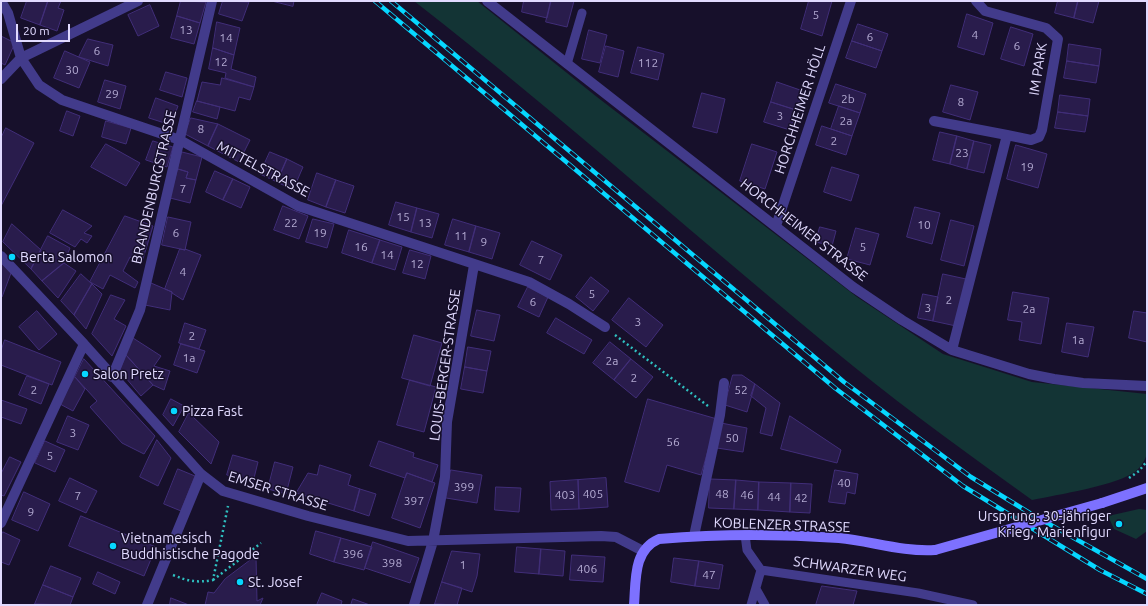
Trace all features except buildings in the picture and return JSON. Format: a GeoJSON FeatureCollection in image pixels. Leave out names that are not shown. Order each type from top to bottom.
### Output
{"type":"FeatureCollection","features":[{"type":"Feature","properties":{"kind":"street","name":"MITTELSTRASSE"},"geometry":{"type":"LineString","coordinates":[[2,1],[8,13],[21,58],[39,85],[62,100],[180,140],[298,206],[529,282],[568,304],[605,328]]}},
{"type":"Feature","properties":{"kind":"street"},"geometry":{"type":"LineString","coordinates":[[1,79],[21,58],[138,1]]}},
{"type":"Feature","properties":{"kind":"street","name":"BRANDENBURGSTRASSE"},"geometry":{"type":"LineString","coordinates":[[112,377],[140,310],[212,1]]}},
{"type":"Feature","properties":{"kind":"street","name":"HORCHHEIMER STRASSE"},"geometry":{"type":"LineString","coordinates":[[487,1],[853,287],[902,320],[952,350],[1029,374],[1054,379],[1083,383],[1147,386]]}},
{"type":"Feature","properties":{"kind":"street","name":"HORCHHEIMER HÖLL"},"geometry":{"type":"LineString","coordinates":[[776,226],[851,1]]}},
{"type":"Feature","properties":{"kind":"street","name":"IM PARK"},"geometry":{"type":"LineString","coordinates":[[934,121],[1031,140],[1039,137],[1042,130],[1058,39],[1046,28],[985,11],[976,1]]}},
{"type":"Feature","properties":{"kind":"street"},"geometry":{"type":"LineString","coordinates":[[952,350],[1007,136]]}},
{"type":"Feature","properties":{"kind":"street","name":"EMSER STRASSE"},"geometry":{"type":"LineString","coordinates":[[1,256],[84,344],[112,377],[201,474],[223,491],[308,516],[408,541],[601,536],[616,537],[643,551]]}},
{"type":"Feature","properties":{"kind":"street","name":"LOUIS-BERGER-STRASSE"},"geometry":{"type":"LineString","coordinates":[[414,605],[433,541],[445,477],[447,422],[474,265]]}},
{"type":"Feature","properties":{"kind":"street"},"geometry":{"type":"LineString","coordinates":[[1,523],[84,344]]}},
{"type":"Feature","properties":{"kind":"street","name":"KOBLENZER STRASSE"},"geometry":{"type":"LineString","coordinates":[[694,536],[720,415],[724,383]]}},
{"type":"Feature","properties":{"kind":"street"},"geometry":{"type":"LineString","coordinates":[[147,605],[201,474]]}},
{"type":"Feature","properties":{"kind":"street","name":"KOBLENZER STRASSE"},"geometry":{"type":"LineString","coordinates":[[643,551],[650,542],[659,538],[746,535],[840,538],[916,551],[935,550],[1102,503],[1147,488]]}},
{"type":"Feature","properties":{"kind":"street"},"geometry":{"type":"LineString","coordinates":[[634,605],[638,562],[643,551]]}},
{"type":"Feature","properties":{"kind":"lane"},"geometry":{"type":"LineString","coordinates":[[568,64],[582,13]]}},
{"type":"Feature","properties":{"kind":"lane"},"geometry":{"type":"LineString","coordinates":[[746,535],[747,550],[762,570],[751,605]]}},
{"type":"Feature","properties":{"kind":"lane","name":"SCHWARZER WEG"},"geometry":{"type":"LineString","coordinates":[[762,570],[918,593],[973,605]]}},
{"type":"Feature","properties":{"kind":"lane"},"geometry":{"type":"LineString","coordinates":[[756,589],[765,605]]}},
{"type":"Feature","properties":{"kind":"path"},"geometry":{"type":"LineString","coordinates":[[605,328],[720,415]]}},
{"type":"Feature","properties":{"kind":"path"},"geometry":{"type":"LineString","coordinates":[[213,580],[229,500]]}},
{"type":"Feature","properties":{"kind":"path"},"geometry":{"type":"LineString","coordinates":[[161,571],[188,581],[199,583],[213,580],[261,543]]}},
{"type":"Feature","properties":{"kind":"green space"},"geometry":{"type":"Polygon","coordinates":[[[414,1],[477,1],[597,97],[857,297],[943,354],[1032,382],[1147,394],[1147,453],[1143,463],[1136,471],[1116,481],[1087,489],[1032,500],[919,418],[853,366],[743,275],[580,136],[414,1]]]}},
{"type":"Feature","properties":{"kind":"green space"},"geometry":{"type":"Polygon","coordinates":[[[1139,509],[1147,510],[1147,531],[1136,539],[1114,529],[1108,516],[1139,509]]]}},
{"type":"Feature","properties":{"kind":"railway"},"geometry":{"type":"LineString","coordinates":[[375,1],[835,388],[963,486],[1100,570],[1147,594]]}},
{"type":"Feature","properties":{"kind":"railway"},"geometry":{"type":"LineString","coordinates":[[391,1],[844,382],[971,477],[1033,515],[1147,579]]}},
{"type":"Feature","properties":{"kind":"place","name":"Berta Salomon"},"geometry":{"type":"Point","coordinates":[12,257]}},
{"type":"Feature","properties":{"kind":"place","name":"Salon Pretz"},"geometry":{"type":"Point","coordinates":[85,374]}},
{"type":"Feature","properties":{"kind":"place","name":"Pizza Fast"},"geometry":{"type":"Point","coordinates":[174,411]}},
{"type":"Feature","properties":{"kind":"place","name":"Ursprung: 30-jähriger Krieg, Marienfigur"},"geometry":{"type":"Point","coordinates":[1119,524]}},
{"type":"Feature","properties":{"kind":"place","name":"Vietnamesisch Buddhistische Pagode"},"geometry":{"type":"Point","coordinates":[113,546]}},
{"type":"Feature","properties":{"kind":"place","name":"St. Josef"},"geometry":{"type":"Point","coordinates":[240,582]}}]}
